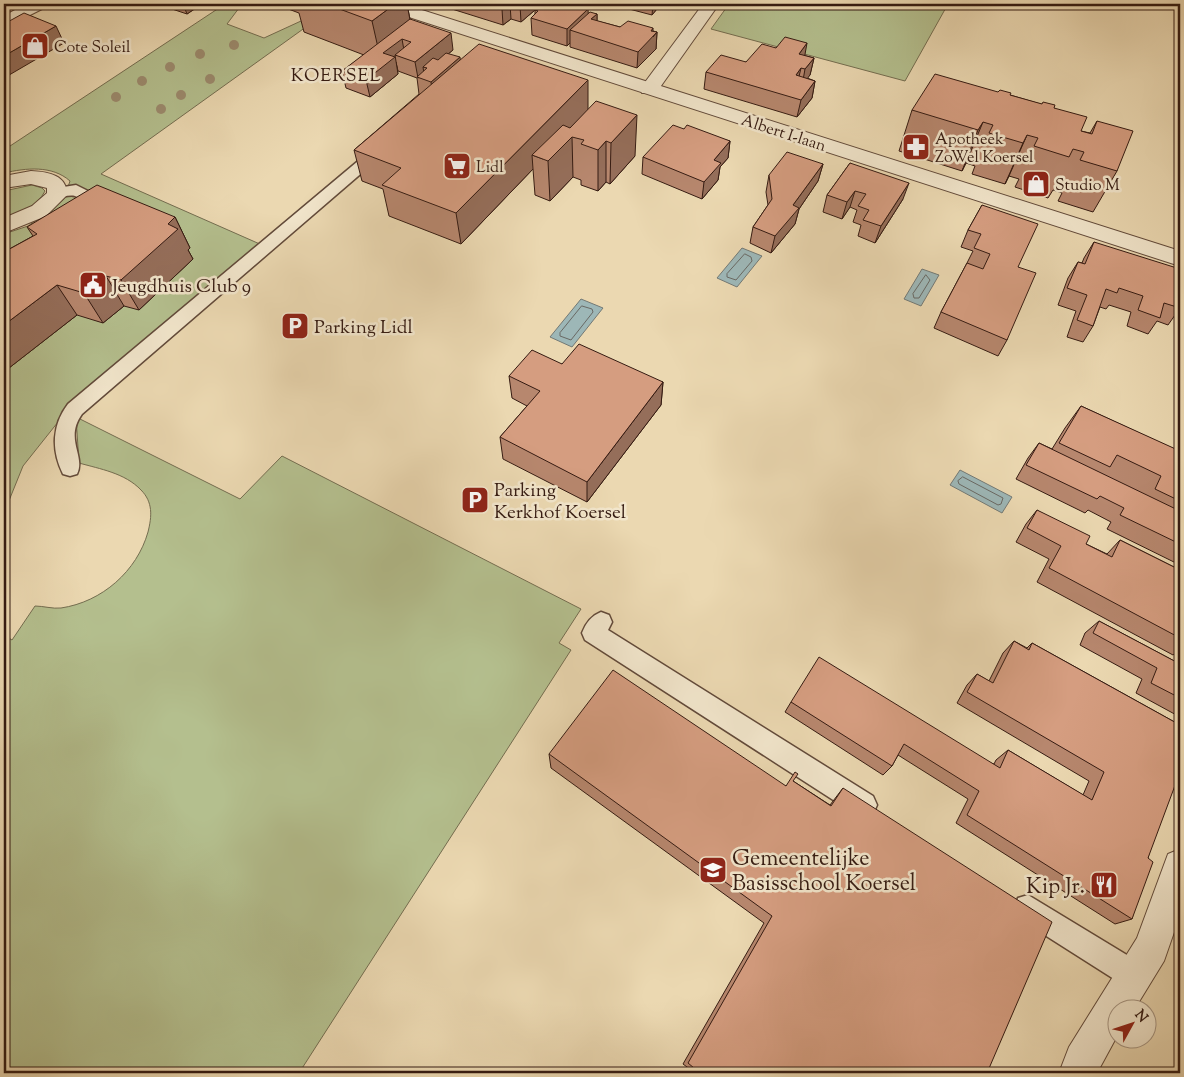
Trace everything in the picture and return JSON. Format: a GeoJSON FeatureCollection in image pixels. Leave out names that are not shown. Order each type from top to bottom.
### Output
{"type":"FeatureCollection","features":[{"type":"Feature","properties":{"kind":"street"},"geometry":{"type":"LineString","coordinates":[[4,23],[38,4]]}},
{"type":"Feature","properties":{"kind":"street","name":"Albert I-laan"},"geometry":{"type":"LineString","coordinates":[[387,4],[1180,259]]}},
{"type":"Feature","properties":{"kind":"street"},"geometry":{"type":"LineString","coordinates":[[649,89],[711,4]]}},
{"type":"Feature","properties":{"kind":"street"},"geometry":{"type":"LineString","coordinates":[[4,182],[26,177],[45,178],[57,185],[57,192],[39,211],[15,223],[4,226]]}},
{"type":"Feature","properties":{"kind":"street"},"geometry":{"type":"LineString","coordinates":[[1078,1073],[1082,1060],[1151,948],[1180,866]]}},
{"type":"Feature","properties":{"kind":"lane"},"geometry":{"type":"LineString","coordinates":[[490,56],[505,43]]}},
{"type":"Feature","properties":{"kind":"lane"},"geometry":{"type":"LineString","coordinates":[[70,468],[62,429],[66,420],[75,409],[393,138]]}},
{"type":"Feature","properties":{"kind":"lane"},"geometry":{"type":"LineString","coordinates":[[57,192],[76,190],[113,211]]}},
{"type":"Feature","properties":{"kind":"lane"},"geometry":{"type":"LineString","coordinates":[[601,622],[593,633],[885,818]]}},
{"type":"Feature","properties":{"kind":"lane"},"geometry":{"type":"LineString","coordinates":[[1010,897],[1135,976]]}},
{"type":"Feature","properties":{"kind":"green space"},"geometry":{"type":"Polygon","coordinates":[[[225,4],[242,4],[227,24],[264,38],[338,4],[101,174],[262,245],[66,412],[23,466],[4,513],[4,234],[28,226],[64,199],[70,181],[55,172],[47,170],[30,169],[4,173],[4,150],[225,4]]]}},
{"type":"Feature","properties":{"kind":"green space"},"geometry":{"type":"Polygon","coordinates":[[[729,4],[948,4],[905,81],[711,29],[729,4]]]}},
{"type":"Feature","properties":{"kind":"green space"},"geometry":{"type":"Polygon","coordinates":[[[32,185],[45,191],[42,197],[28,209],[4,219],[4,191],[32,185]]]}},
{"type":"Feature","properties":{"kind":"green space"},"geometry":{"type":"Polygon","coordinates":[[[76,417],[240,499],[282,456],[581,609],[559,643],[571,650],[299,1073],[4,1073],[4,635],[12,640],[35,606],[61,608],[76,605],[104,592],[126,572],[136,559],[143,546],[150,520],[150,504],[148,499],[135,484],[112,472],[79,463],[76,417]]]}},
{"type":"Feature","properties":{"kind":"water"},"geometry":{"type":"Polygon","coordinates":[[[742,248],[762,256],[737,287],[717,278],[742,248]]]}},
{"type":"Feature","properties":{"kind":"water"},"geometry":{"type":"Polygon","coordinates":[[[922,269],[939,275],[921,306],[904,299],[922,269]]]}},
{"type":"Feature","properties":{"kind":"water"},"geometry":{"type":"Polygon","coordinates":[[[581,299],[603,308],[572,347],[550,337],[581,299]]]}},
{"type":"Feature","properties":{"kind":"water"},"geometry":{"type":"Polygon","coordinates":[[[960,470],[1012,497],[1002,513],[950,485],[960,470]]]}},
{"type":"Feature","properties":{"kind":"building"},"geometry":{"type":"Polygon","coordinates":[[[326,4],[395,4],[372,21],[326,4]]]}},
{"type":"Feature","properties":{"kind":"building"},"geometry":{"type":"Polygon","coordinates":[[[486,4],[507,4],[502,9],[486,4]]]}},
{"type":"Feature","properties":{"kind":"building"},"geometry":{"type":"Polygon","coordinates":[[[543,4],[571,4],[588,9],[567,29],[531,18],[538,11],[535,10],[543,4]]]}},
{"type":"Feature","properties":{"kind":"building"},"geometry":{"type":"Polygon","coordinates":[[[590,12],[597,14],[591,19],[620,27],[628,21],[653,28],[651,31],[657,32],[638,52],[570,30],[590,12]]]}},
{"type":"Feature","properties":{"kind":"building"},"geometry":{"type":"Polygon","coordinates":[[[24,13],[56,26],[4,56],[4,24],[24,13]]]}},
{"type":"Feature","properties":{"kind":"building"},"geometry":{"type":"Polygon","coordinates":[[[410,19],[451,33],[415,62],[395,55],[411,42],[402,39],[383,53],[395,57],[366,80],[342,71],[410,19]]]}},
{"type":"Feature","properties":{"kind":"building"},"geometry":{"type":"Polygon","coordinates":[[[785,37],[807,43],[799,54],[814,58],[805,69],[801,68],[796,75],[815,81],[801,100],[706,72],[721,55],[746,62],[762,44],[776,48],[785,37]]]}},
{"type":"Feature","properties":{"kind":"building","name":"Lidl"},"geometry":{"type":"Polygon","coordinates":[[[479,44],[588,80],[456,213],[382,185],[401,168],[354,150],[479,44]]]}},
{"type":"Feature","properties":{"kind":"building"},"geometry":{"type":"Polygon","coordinates":[[[446,53],[460,57],[431,82],[417,77],[427,68],[423,67],[433,58],[438,60],[446,53]]]}},
{"type":"Feature","properties":{"kind":"building"},"geometry":{"type":"Polygon","coordinates":[[[935,74],[998,92],[1000,90],[1011,93],[1010,95],[1042,104],[1043,102],[1055,105],[1054,108],[1087,117],[1081,131],[1092,134],[1097,121],[1133,131],[1117,171],[1080,160],[1084,152],[1073,149],[1069,157],[1034,146],[1038,138],[1027,135],[1023,143],[989,133],[993,125],[983,122],[978,130],[912,110],[935,74]]]}},
{"type":"Feature","properties":{"kind":"building"},"geometry":{"type":"Polygon","coordinates":[[[596,101],[637,115],[611,143],[606,141],[598,150],[581,144],[584,140],[572,137],[548,161],[532,155],[563,125],[570,128],[596,101]]]}},
{"type":"Feature","properties":{"kind":"building"},"geometry":{"type":"Polygon","coordinates":[[[673,125],[684,129],[687,125],[730,141],[714,160],[721,163],[704,182],[643,157],[673,125]]]}},
{"type":"Feature","properties":{"kind":"building"},"geometry":{"type":"Polygon","coordinates":[[[787,152],[823,164],[793,205],[799,208],[775,236],[753,227],[772,199],[769,175],[787,152]]]}},
{"type":"Feature","properties":{"kind":"building"},"geometry":{"type":"Polygon","coordinates":[[[850,163],[909,183],[881,226],[863,220],[869,210],[858,206],[866,194],[855,191],[847,202],[827,195],[850,163]]]}},
{"type":"Feature","properties":{"kind":"building"},"geometry":{"type":"Polygon","coordinates":[[[97,185],[175,217],[168,224],[178,229],[121,280],[106,276],[84,293],[57,285],[4,325],[4,252],[37,234],[27,227],[97,185]]]}},
{"type":"Feature","properties":{"kind":"building"},"geometry":{"type":"Polygon","coordinates":[[[982,205],[1038,224],[1018,267],[1036,273],[1007,340],[941,312],[967,263],[983,269],[990,254],[974,248],[981,234],[968,230],[982,205]]]}},
{"type":"Feature","properties":{"kind":"building"},"geometry":{"type":"Polygon","coordinates":[[[1094,242],[1180,269],[1180,308],[1164,303],[1160,318],[1138,310],[1143,296],[1119,288],[1117,293],[1106,289],[1093,326],[1077,320],[1087,295],[1067,288],[1078,262],[1085,264],[1094,242]]]}},
{"type":"Feature","properties":{"kind":"building"},"geometry":{"type":"Polygon","coordinates":[[[579,344],[663,382],[587,482],[500,437],[540,391],[509,376],[532,350],[562,364],[579,344]]]}},
{"type":"Feature","properties":{"kind":"building"},"geometry":{"type":"Polygon","coordinates":[[[1081,406],[1180,451],[1180,501],[1155,489],[1161,476],[1117,455],[1110,467],[1059,443],[1081,406]]]}},
{"type":"Feature","properties":{"kind":"building"},"geometry":{"type":"Polygon","coordinates":[[[1039,443],[1180,511],[1180,544],[1120,515],[1124,508],[1100,496],[1097,499],[1026,465],[1039,443]]]}},
{"type":"Feature","properties":{"kind":"building"},"geometry":{"type":"Polygon","coordinates":[[[1037,510],[1090,536],[1086,544],[1112,557],[1120,540],[1180,570],[1180,638],[1049,568],[1061,546],[1027,528],[1037,510]]]}},
{"type":"Feature","properties":{"kind":"building"},"geometry":{"type":"Polygon","coordinates":[[[1099,621],[1180,664],[1180,698],[1151,683],[1157,668],[1093,633],[1099,621]]]}},
{"type":"Feature","properties":{"kind":"building"},"geometry":{"type":"Polygon","coordinates":[[[1014,641],[1029,650],[1032,643],[1180,725],[1180,772],[1148,858],[1153,862],[1132,919],[967,815],[979,791],[904,744],[892,766],[791,702],[819,657],[1000,768],[1008,750],[1092,800],[1104,772],[967,692],[977,674],[993,683],[1014,641]]]}},
{"type":"Feature","properties":{"kind":"building"},"geometry":{"type":"Polygon","coordinates":[[[613,670],[786,786],[795,772],[798,774],[793,781],[831,806],[843,788],[1052,922],[987,1073],[700,1073],[688,1063],[772,916],[549,754],[613,670]]]}},
{"type":"Feature","properties":{"kind":"place","name":"Cote Soleil"},"geometry":{"type":"Point","coordinates":[35,46]}},
{"type":"Feature","properties":{"kind":"place","name":"Apotheek ZoWel Koersel"},"geometry":{"type":"Point","coordinates":[916,147]}},
{"type":"Feature","properties":{"kind":"place","name":"Lidl"},"geometry":{"type":"Point","coordinates":[457,166]}},
{"type":"Feature","properties":{"kind":"place","name":"Studio M"},"geometry":{"type":"Point","coordinates":[1036,184]}},
{"type":"Feature","properties":{"kind":"place","name":"Jeugdhuis Club 9"},"geometry":{"type":"Point","coordinates":[93,285]}},
{"type":"Feature","properties":{"kind":"place","name":"Parking Lidl"},"geometry":{"type":"Point","coordinates":[295,326]}},
{"type":"Feature","properties":{"kind":"place","name":"Parking Kerkhof Koersel"},"geometry":{"type":"Point","coordinates":[475,500]}},
{"type":"Feature","properties":{"kind":"place","name":"Gemeentelijke Basisschool Koersel"},"geometry":{"type":"Point","coordinates":[713,870]}},
{"type":"Feature","properties":{"kind":"place","name":"Kip Jr."},"geometry":{"type":"Point","coordinates":[1104,885]}},
{"type":"Feature","properties":{"kind":"district","name":"KOERSEL"},"geometry":{"type":"Point","coordinates":[336,75]}}]}
